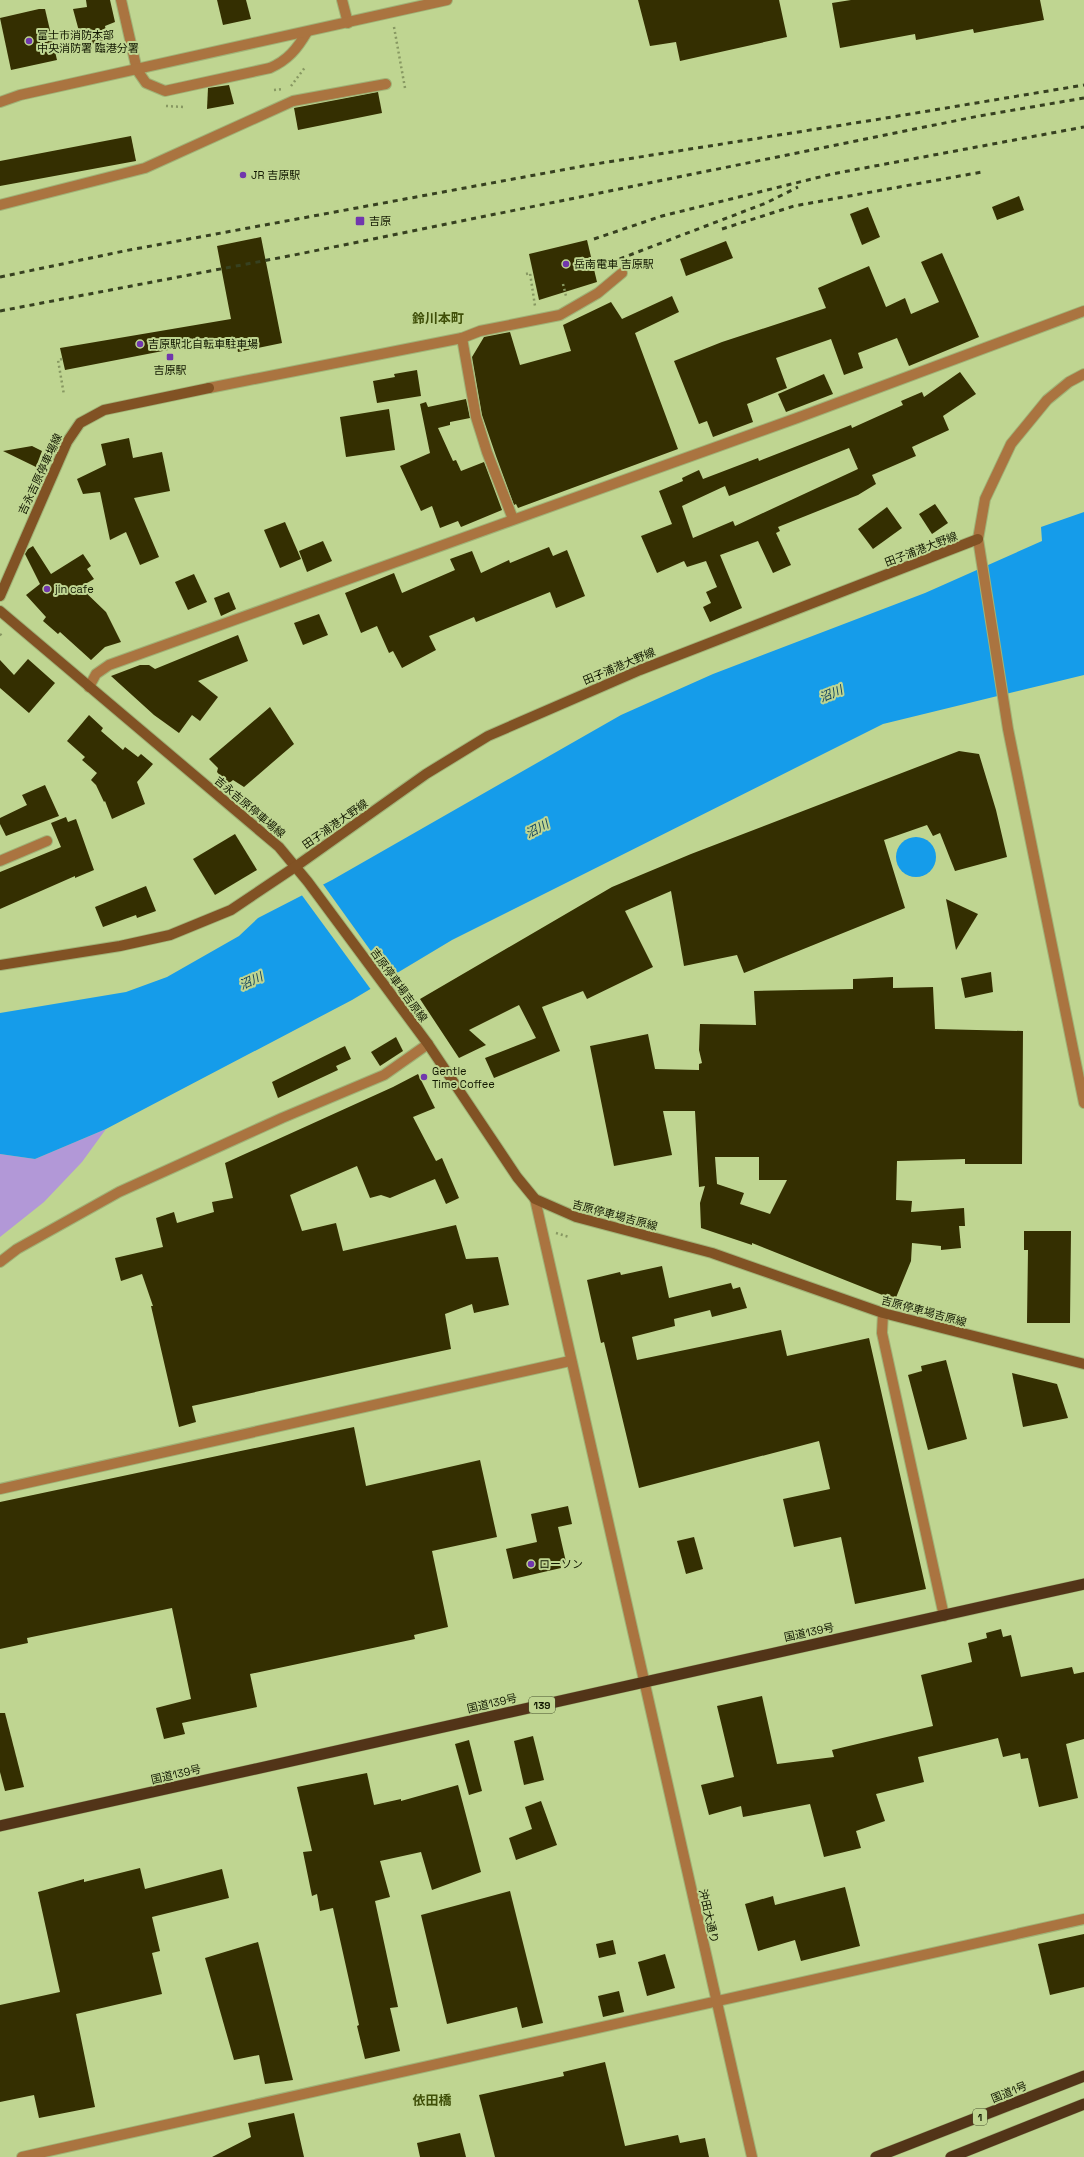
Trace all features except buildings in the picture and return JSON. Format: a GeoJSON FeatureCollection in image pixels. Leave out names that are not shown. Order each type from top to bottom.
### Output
{"type":"FeatureCollection","features":[{"type":"Feature","properties":{"kind":"highway","name":"国道139号"},"geometry":{"type":"LineString","coordinates":[[0,1826],[486,1718],[642,1681],[944,1616],[1084,1584]]}},
{"type":"Feature","properties":{"kind":"highway","name":"国道1号"},"geometry":{"type":"LineString","coordinates":[[876,2157],[1084,2076]]}},
{"type":"Feature","properties":{"kind":"highway","name":"1"},"geometry":{"type":"LineString","coordinates":[[951,2157],[1084,2104]]}},
{"type":"Feature","properties":{"kind":"main road","name":"吉永吉原停車場線"},"geometry":{"type":"LineString","coordinates":[[0,596],[67,442],[80,423],[104,410],[209,388]]}},
{"type":"Feature","properties":{"kind":"main road","name":"田子浦港大野線"},"geometry":{"type":"LineString","coordinates":[[295,867],[426,774],[488,736],[640,670],[978,539]]}},
{"type":"Feature","properties":{"kind":"main road","name":"吉永吉原停車場線"},"geometry":{"type":"LineString","coordinates":[[0,611],[263,833],[279,847],[295,867]]}},
{"type":"Feature","properties":{"kind":"main road","name":"吉原停車場吉原線"},"geometry":{"type":"LineString","coordinates":[[295,867],[308,882],[428,1044],[517,1177],[534,1199],[576,1217],[712,1253],[883,1313],[1084,1364]]}},
{"type":"Feature","properties":{"kind":"main road"},"geometry":{"type":"LineString","coordinates":[[0,965],[120,946],[170,935],[231,910],[295,867]]}},
{"type":"Feature","properties":{"kind":"street"},"geometry":{"type":"LineString","coordinates":[[122,0],[137,70],[146,83],[165,91],[270,68],[283,62],[296,51],[308,32]]}},
{"type":"Feature","properties":{"kind":"street"},"geometry":{"type":"LineString","coordinates":[[342,0],[348,23]]}},
{"type":"Feature","properties":{"kind":"street"},"geometry":{"type":"LineString","coordinates":[[0,102],[20,95],[447,0]]}},
{"type":"Feature","properties":{"kind":"street"},"geometry":{"type":"LineString","coordinates":[[0,205],[145,168],[293,101],[386,84]]}},
{"type":"Feature","properties":{"kind":"street"},"geometry":{"type":"LineString","coordinates":[[209,388],[462,338],[480,331],[560,315],[598,293],[622,273]]}},
{"type":"Feature","properties":{"kind":"street"},"geometry":{"type":"LineString","coordinates":[[89,687],[96,674],[109,665],[797,418],[1084,311]]}},
{"type":"Feature","properties":{"kind":"street"},"geometry":{"type":"LineString","coordinates":[[462,338],[476,417],[487,452],[513,519]]}},
{"type":"Feature","properties":{"kind":"street"},"geometry":{"type":"LineString","coordinates":[[1084,374],[1069,382],[1047,400],[1011,444],[986,499],[978,539],[1008,729],[1084,1103]]}},
{"type":"Feature","properties":{"kind":"street"},"geometry":{"type":"LineString","coordinates":[[0,861],[47,841]]}},
{"type":"Feature","properties":{"kind":"street"},"geometry":{"type":"LineString","coordinates":[[0,1262],[17,1249],[119,1192],[282,1118],[384,1075],[428,1044]]}},
{"type":"Feature","properties":{"kind":"street","name":"沖田大通り"},"geometry":{"type":"LineString","coordinates":[[534,1199],[642,1681],[752,2157]]}},
{"type":"Feature","properties":{"kind":"street"},"geometry":{"type":"LineString","coordinates":[[883,1313],[882,1333],[944,1616]]}},
{"type":"Feature","properties":{"kind":"street"},"geometry":{"type":"LineString","coordinates":[[0,1489],[570,1361]]}},
{"type":"Feature","properties":{"kind":"street"},"geometry":{"type":"LineString","coordinates":[[22,2157],[1084,1919]]}},
{"type":"Feature","properties":{"kind":"path"},"geometry":{"type":"LineString","coordinates":[[394,27],[405,88]]}},
{"type":"Feature","properties":{"kind":"path"},"geometry":{"type":"LineString","coordinates":[[274,90],[292,86],[306,66]]}},
{"type":"Feature","properties":{"kind":"path"},"geometry":{"type":"LineString","coordinates":[[163,106],[184,106]]}},
{"type":"Feature","properties":{"kind":"path"},"geometry":{"type":"LineString","coordinates":[[526,274],[530,273],[536,306],[529,308]]}},
{"type":"Feature","properties":{"kind":"path"},"geometry":{"type":"LineString","coordinates":[[563,284],[568,302]]}},
{"type":"Feature","properties":{"kind":"path"},"geometry":{"type":"LineString","coordinates":[[62,359],[58,360],[64,395]]}},
{"type":"Feature","properties":{"kind":"shaded area"},"geometry":{"type":"Polygon","coordinates":[[[106,1129],[82,1162],[44,1202],[0,1237],[0,1154],[35,1159],[106,1129]]]}},
{"type":"Feature","properties":{"kind":"water","name":"沼川"},"geometry":{"type":"Polygon","coordinates":[[[1084,512],[1084,675],[883,724],[452,940],[352,1000],[106,1129],[35,1159],[0,1154],[0,1013],[126,992],[167,977],[239,936],[258,918],[332,880],[621,715],[713,674],[925,593],[1042,541],[1041,527],[1084,512]]]}},
{"type":"Feature","properties":{"kind":"water"},"geometry":{"type":"Polygon","coordinates":[[[916,837],[930,843],[936,857],[930,871],[916,877],[902,871],[896,857],[902,843],[916,837]]]}},
{"type":"Feature","properties":{"kind":"pier"},"geometry":{"type":"Polygon","coordinates":[[[322,883],[391,979],[372,991],[301,894],[322,883]]]}},
{"type":"Feature","properties":{"kind":"railway"},"geometry":{"type":"LineString","coordinates":[[0,277],[124,251],[589,165],[1084,85]]}},
{"type":"Feature","properties":{"kind":"railway"},"geometry":{"type":"LineString","coordinates":[[0,311],[294,255],[979,116],[1084,98]]}},
{"type":"Feature","properties":{"kind":"railway"},"geometry":{"type":"LineString","coordinates":[[594,239],[662,216],[832,174],[1084,127]]}},
{"type":"Feature","properties":{"kind":"railway"},"geometry":{"type":"LineString","coordinates":[[722,229],[794,206],[982,172]]}},
{"type":"Feature","properties":{"kind":"railway"},"geometry":{"type":"LineString","coordinates":[[601,266],[766,203],[798,187]]}},
{"type":"Feature","properties":{"kind":"place","name":"富士市消防本部 中央消防署 臨港分署"},"geometry":{"type":"Point","coordinates":[29,41]}},
{"type":"Feature","properties":{"kind":"place","name":"JR 吉原駅"},"geometry":{"type":"Point","coordinates":[243,175]}},
{"type":"Feature","properties":{"kind":"place","name":"吉原"},"geometry":{"type":"Point","coordinates":[360,221]}},
{"type":"Feature","properties":{"kind":"place","name":"岳南電車 吉原駅"},"geometry":{"type":"Point","coordinates":[566,264]}},
{"type":"Feature","properties":{"kind":"place","name":"吉原駅北自転車駐車場"},"geometry":{"type":"Point","coordinates":[140,344]}},
{"type":"Feature","properties":{"kind":"place","name":"吉原駅"},"geometry":{"type":"Point","coordinates":[170,357]}},
{"type":"Feature","properties":{"kind":"place","name":"jin cafe"},"geometry":{"type":"Point","coordinates":[47,589]}},
{"type":"Feature","properties":{"kind":"place","name":"Gentle Time Coffee"},"geometry":{"type":"Point","coordinates":[424,1077]}},
{"type":"Feature","properties":{"kind":"place","name":"ローソン"},"geometry":{"type":"Point","coordinates":[531,1564]}},
{"type":"Feature","properties":{"kind":"district","name":"鈴川本町"},"geometry":{"type":"Point","coordinates":[438,318]}},
{"type":"Feature","properties":{"kind":"district","name":"依田橋"},"geometry":{"type":"Point","coordinates":[432,2100]}}]}
